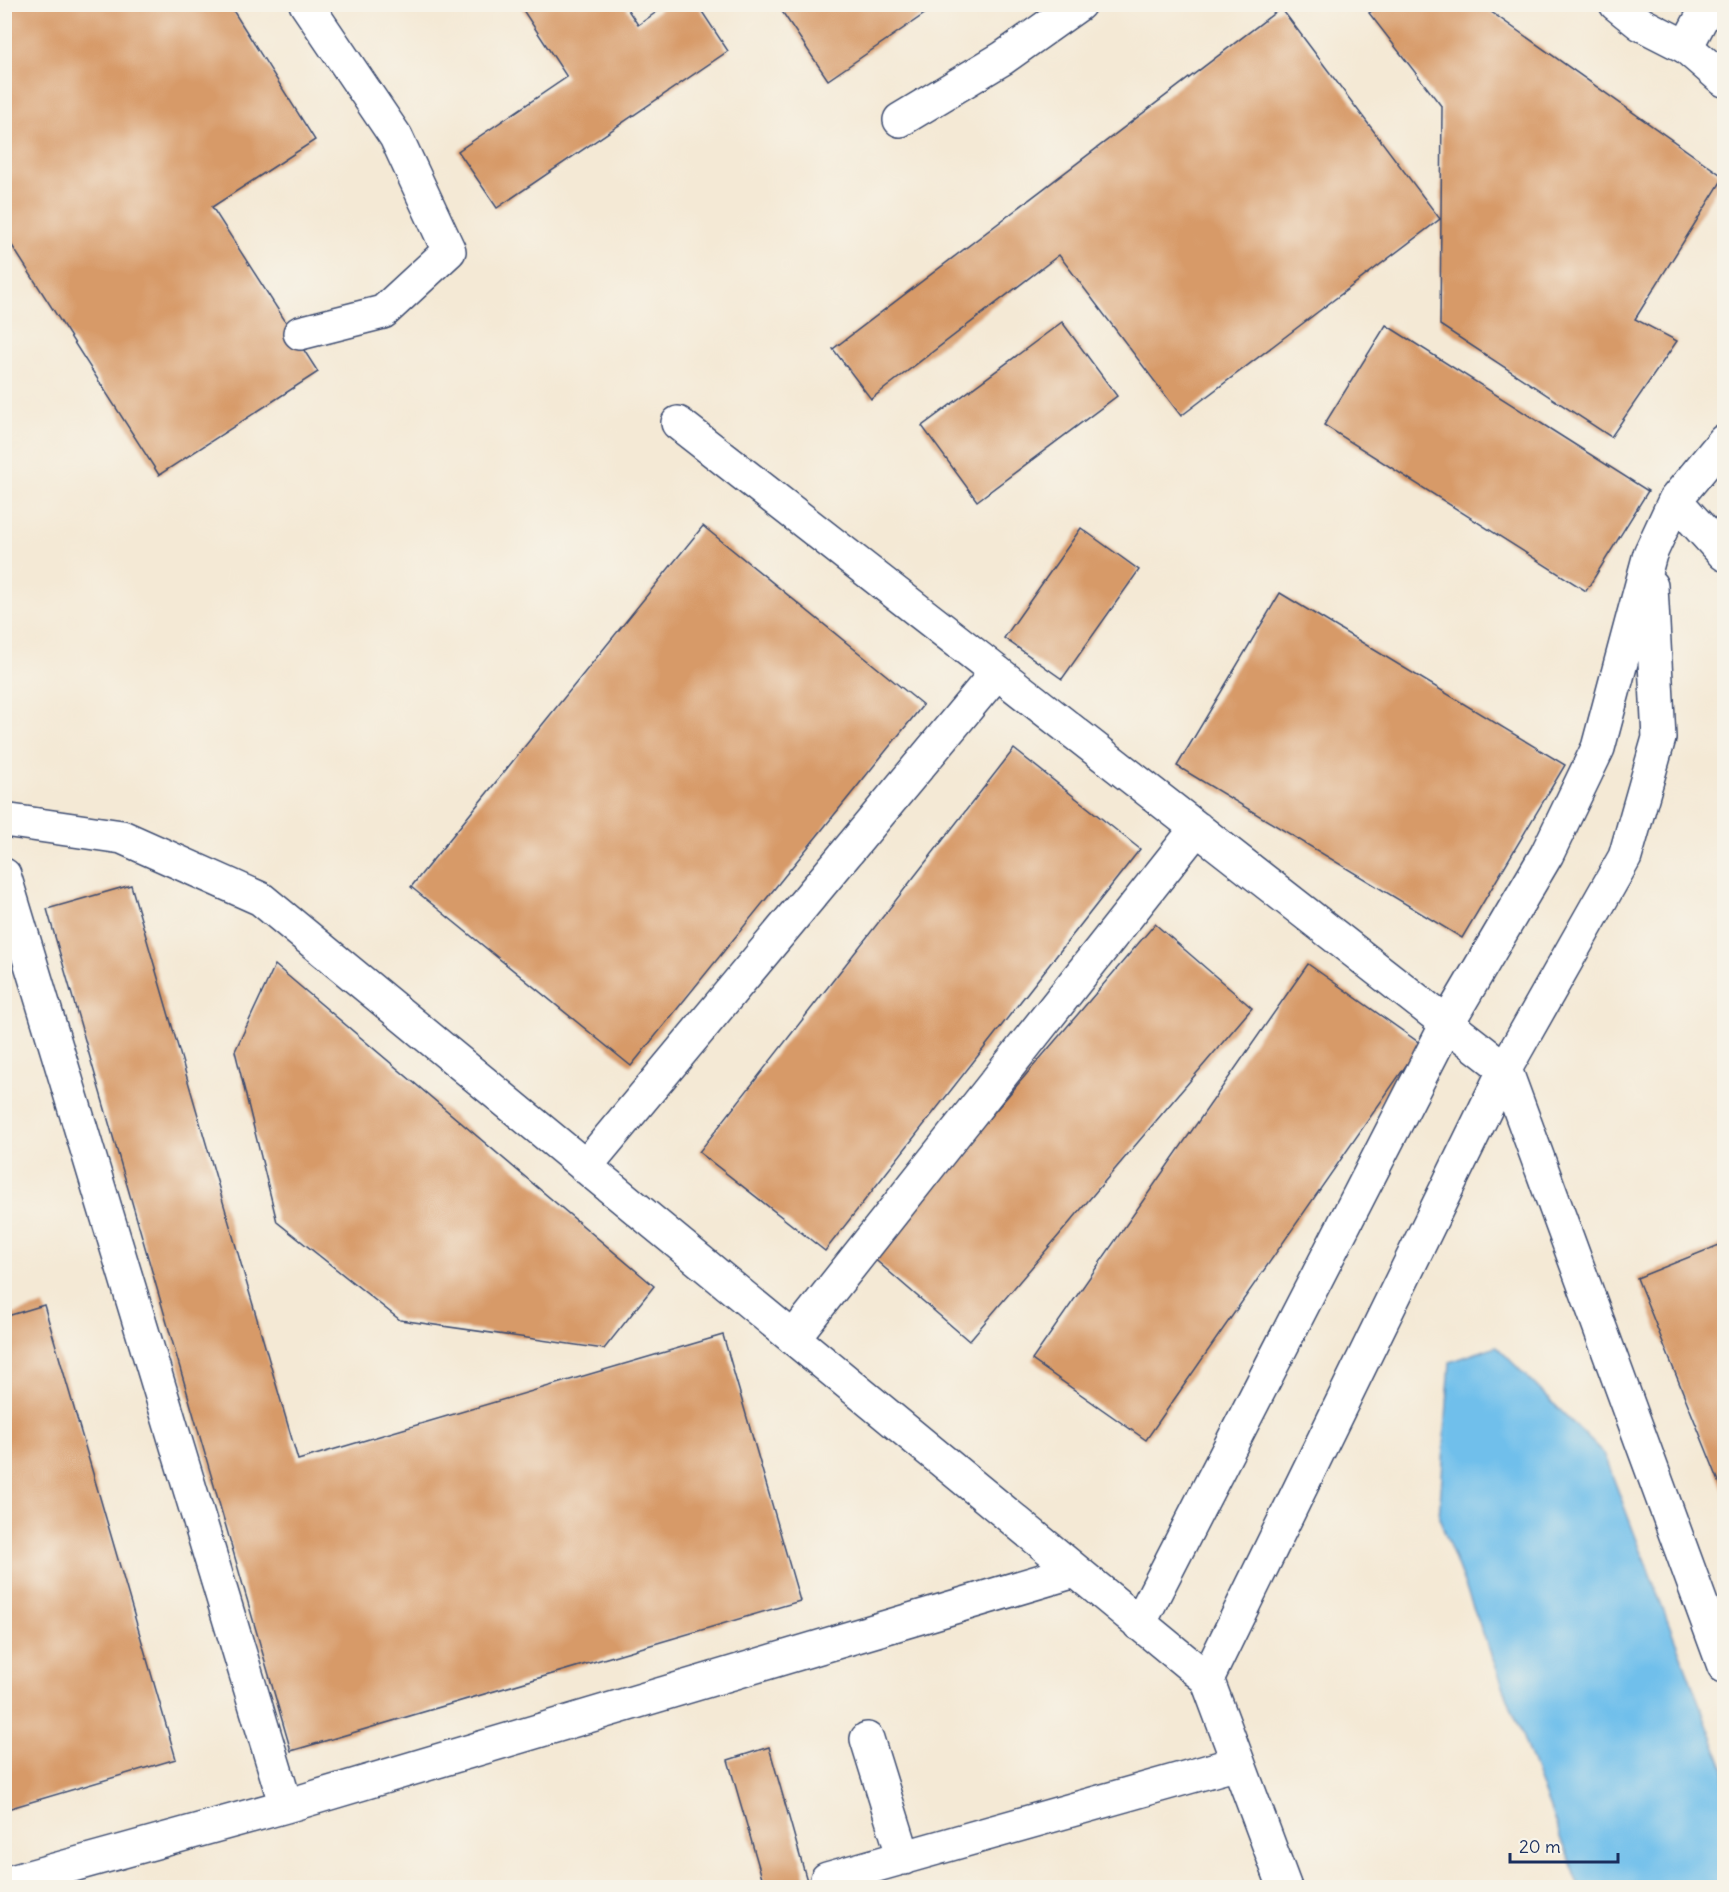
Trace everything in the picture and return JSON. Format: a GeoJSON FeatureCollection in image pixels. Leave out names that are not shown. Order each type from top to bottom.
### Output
{"type":"FeatureCollection","features":[{"type":"Feature","properties":{"kind":"street"},"geometry":{"type":"LineString","coordinates":[[300,333],[383,312],[449,251],[396,137],[306,4]]}},
{"type":"Feature","properties":{"kind":"street"},"geometry":{"type":"LineString","coordinates":[[900,120],[1003,58],[1079,4]]}},
{"type":"Feature","properties":{"kind":"street"},"geometry":{"type":"LineString","coordinates":[[1616,4],[1641,24],[1686,47],[1725,80]]}},
{"type":"Feature","properties":{"kind":"street"},"geometry":{"type":"LineString","coordinates":[[1686,47],[1709,4]]}},
{"type":"Feature","properties":{"kind":"street"},"geometry":{"type":"LineString","coordinates":[[678,423],[1505,1069],[1725,1666]]}},
{"type":"Feature","properties":{"kind":"street"},"geometry":{"type":"LineString","coordinates":[[1139,1624],[1447,1024],[1547,854],[1598,748],[1650,554],[1675,500],[1725,441]]}},
{"type":"Feature","properties":{"kind":"street"},"geometry":{"type":"LineString","coordinates":[[1675,500],[1725,554]]}},
{"type":"Feature","properties":{"kind":"street"},"geometry":{"type":"LineString","coordinates":[[1207,1679],[1505,1069],[1625,857],[1659,738],[1650,554]]}},
{"type":"Feature","properties":{"kind":"street"},"geometry":{"type":"LineString","coordinates":[[585,1167],[997,672]]}},
{"type":"Feature","properties":{"kind":"street"},"geometry":{"type":"LineString","coordinates":[[4,820],[122,837],[261,899],[1207,1679],[1285,1887]]}},
{"type":"Feature","properties":{"kind":"street"},"geometry":{"type":"LineString","coordinates":[[793,1338],[1197,828]]}},
{"type":"Feature","properties":{"kind":"street"},"geometry":{"type":"LineString","coordinates":[[4,875],[286,1806]]}},
{"type":"Feature","properties":{"kind":"street"},"geometry":{"type":"LineString","coordinates":[[4,1884],[286,1806],[1075,1570]]}},
{"type":"Feature","properties":{"kind":"street"},"geometry":{"type":"LineString","coordinates":[[867,1739],[904,1858]]}},
{"type":"Feature","properties":{"kind":"street"},"geometry":{"type":"LineString","coordinates":[[827,1879],[1238,1763]]}},
{"type":"Feature","properties":{"kind":"water"},"geometry":{"type":"Polygon","coordinates":[[[1496,1346],[1604,1454],[1724,1768],[1724,1887],[1580,1887],[1439,1518],[1450,1362],[1496,1346]]]}},
{"type":"Feature","properties":{"kind":"building"},"geometry":{"type":"Polygon","coordinates":[[[4,4],[229,4],[315,140],[212,207],[318,372],[159,475],[4,233],[4,4]]]}},
{"type":"Feature","properties":{"kind":"building"},"geometry":{"type":"Polygon","coordinates":[[[519,4],[624,4],[638,25],[668,4],[697,4],[728,51],[497,208],[458,151],[567,77],[519,4]]]}},
{"type":"Feature","properties":{"kind":"building"},"geometry":{"type":"Polygon","coordinates":[[[777,4],[939,4],[828,80],[777,4]]]}},
{"type":"Feature","properties":{"kind":"building"},"geometry":{"type":"Polygon","coordinates":[[[1382,4],[1480,4],[1724,177],[1635,319],[1677,341],[1611,437],[1440,325],[1442,107],[1369,13],[1382,4]]]}},
{"type":"Feature","properties":{"kind":"building"},"geometry":{"type":"Polygon","coordinates":[[[1281,8],[1440,219],[1181,416],[1059,255],[871,399],[833,349],[1281,8]]]}},
{"type":"Feature","properties":{"kind":"building"},"geometry":{"type":"Polygon","coordinates":[[[1062,322],[1117,396],[977,501],[922,426],[1062,322]]]}},
{"type":"Feature","properties":{"kind":"building"},"geometry":{"type":"Polygon","coordinates":[[[1386,325],[1648,491],[1586,591],[1324,425],[1386,325]]]}},
{"type":"Feature","properties":{"kind":"building"},"geometry":{"type":"Polygon","coordinates":[[[703,526],[923,705],[631,1066],[411,887],[703,526]]]}},
{"type":"Feature","properties":{"kind":"building"},"geometry":{"type":"Polygon","coordinates":[[[1081,528],[1139,570],[1062,679],[1004,638],[1081,528]]]}},
{"type":"Feature","properties":{"kind":"building"},"geometry":{"type":"Polygon","coordinates":[[[1280,593],[1565,765],[1462,938],[1177,766],[1280,593]]]}},
{"type":"Feature","properties":{"kind":"building"},"geometry":{"type":"Polygon","coordinates":[[[1014,749],[1140,849],[825,1251],[699,1152],[1014,749]]]}},
{"type":"Feature","properties":{"kind":"building"},"geometry":{"type":"Polygon","coordinates":[[[131,885],[298,1460],[723,1335],[800,1601],[291,1751],[47,909],[131,885]]]}},
{"type":"Feature","properties":{"kind":"building"},"geometry":{"type":"Polygon","coordinates":[[[1155,924],[1252,1008],[969,1341],[871,1256],[1155,924]]]}},
{"type":"Feature","properties":{"kind":"building"},"geometry":{"type":"Polygon","coordinates":[[[1308,964],[1421,1044],[1146,1440],[1032,1360],[1308,964]]]}},
{"type":"Feature","properties":{"kind":"building"},"geometry":{"type":"Polygon","coordinates":[[[275,965],[654,1286],[604,1349],[400,1320],[277,1222],[235,1051],[275,965]]]}},
{"type":"Feature","properties":{"kind":"building"},"geometry":{"type":"Polygon","coordinates":[[[1724,1243],[1724,1494],[1637,1278],[1724,1243]]]}},
{"type":"Feature","properties":{"kind":"building"},"geometry":{"type":"Polygon","coordinates":[[[44,1305],[176,1759],[4,1810],[4,1317],[44,1305]]]}},
{"type":"Feature","properties":{"kind":"building"},"geometry":{"type":"Polygon","coordinates":[[[769,1747],[809,1888],[765,1888],[728,1760],[769,1747]]]}}]}
